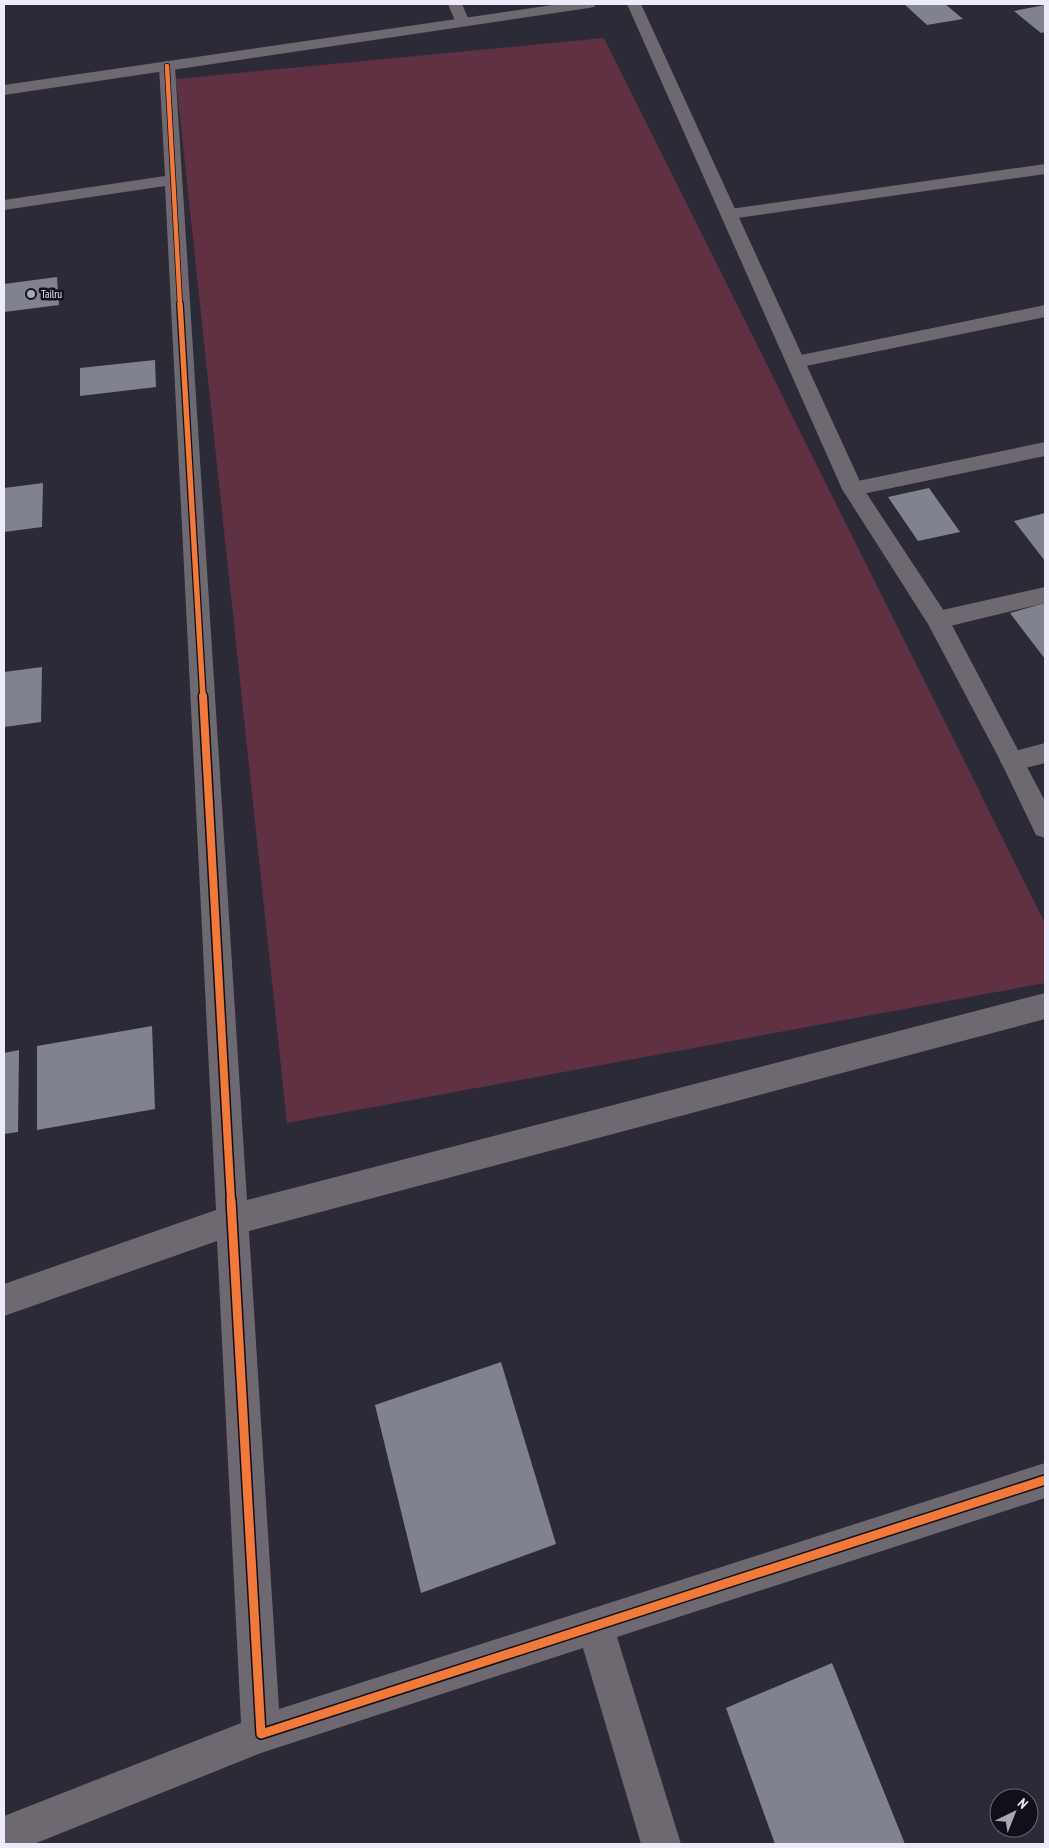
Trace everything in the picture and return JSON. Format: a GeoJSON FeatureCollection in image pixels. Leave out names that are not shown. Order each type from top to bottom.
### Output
{"type":"FeatureCollection","features":[{"type":"Feature","properties":{"kind":"street"},"geometry":{"type":"LineString","coordinates":[[455,4],[462,22]]}},
{"type":"Feature","properties":{"kind":"street"},"geometry":{"type":"LineString","coordinates":[[4,90],[589,4]]}},
{"type":"Feature","properties":{"kind":"street"},"geometry":{"type":"LineString","coordinates":[[634,4],[853,489],[938,620],[1013,761],[1045,827]]}},
{"type":"Feature","properties":{"kind":"street"},"geometry":{"type":"LineString","coordinates":[[168,66],[261,1734]]}},
{"type":"Feature","properties":{"kind":"street"},"geometry":{"type":"LineString","coordinates":[[730,214],[1045,169]]}},
{"type":"Feature","properties":{"kind":"street"},"geometry":{"type":"LineString","coordinates":[[4,205],[174,180]]}},
{"type":"Feature","properties":{"kind":"street"},"geometry":{"type":"LineString","coordinates":[[796,362],[1045,311]]}},
{"type":"Feature","properties":{"kind":"street"},"geometry":{"type":"LineString","coordinates":[[853,489],[1045,449]]}},
{"type":"Feature","properties":{"kind":"street"},"geometry":{"type":"LineString","coordinates":[[938,620],[1045,595]]}},
{"type":"Feature","properties":{"kind":"street"},"geometry":{"type":"LineString","coordinates":[[1013,761],[1045,753]]}},
{"type":"Feature","properties":{"kind":"street"},"geometry":{"type":"LineString","coordinates":[[4,1300],[232,1220],[1045,1006]]}},
{"type":"Feature","properties":{"kind":"street"},"geometry":{"type":"LineString","coordinates":[[4,1836],[261,1734],[1045,1480]]}},
{"type":"Feature","properties":{"kind":"street"},"geometry":{"type":"LineString","coordinates":[[596,1626],[661,1844]]}},
{"type":"Feature","properties":{"kind":"shaded area"},"geometry":{"type":"Polygon","coordinates":[[[604,38],[1045,923],[1045,983],[287,1123],[176,79],[604,38]]]}},
{"type":"Feature","properties":{"kind":"building"},"geometry":{"type":"Polygon","coordinates":[[[904,4],[945,4],[963,19],[927,25],[904,4]]]}},
{"type":"Feature","properties":{"kind":"building"},"geometry":{"type":"Polygon","coordinates":[[[1045,5],[1045,32],[1041,33],[1014,11],[1045,5]]]}},
{"type":"Feature","properties":{"kind":"building","name":"Tailru"},"geometry":{"type":"Polygon","coordinates":[[[57,277],[59,305],[4,312],[4,284],[57,277]]]}},
{"type":"Feature","properties":{"kind":"building"},"geometry":{"type":"Polygon","coordinates":[[[155,360],[156,387],[80,396],[80,368],[155,360]]]}},
{"type":"Feature","properties":{"kind":"building"},"geometry":{"type":"Polygon","coordinates":[[[43,483],[42,527],[4,532],[4,488],[43,483]]]}},
{"type":"Feature","properties":{"kind":"building"},"geometry":{"type":"Polygon","coordinates":[[[929,488],[960,532],[918,541],[888,497],[929,488]]]}},
{"type":"Feature","properties":{"kind":"building"},"geometry":{"type":"Polygon","coordinates":[[[1045,513],[1045,561],[1014,521],[1045,513]]]}},
{"type":"Feature","properties":{"kind":"building"},"geometry":{"type":"Polygon","coordinates":[[[1045,603],[1045,659],[1010,613],[1045,603]]]}},
{"type":"Feature","properties":{"kind":"building"},"geometry":{"type":"Polygon","coordinates":[[[42,667],[41,722],[4,727],[4,672],[42,667]]]}},
{"type":"Feature","properties":{"kind":"building"},"geometry":{"type":"Polygon","coordinates":[[[152,1026],[155,1109],[37,1130],[37,1046],[152,1026]]]}},
{"type":"Feature","properties":{"kind":"building"},"geometry":{"type":"Polygon","coordinates":[[[19,1050],[18,1132],[4,1134],[4,1053],[19,1050]]]}},
{"type":"Feature","properties":{"kind":"building"},"geometry":{"type":"Polygon","coordinates":[[[501,1362],[556,1544],[421,1593],[375,1405],[501,1362]]]}},
{"type":"Feature","properties":{"kind":"building"},"geometry":{"type":"Polygon","coordinates":[[[832,1663],[905,1844],[775,1844],[726,1708],[832,1663]]]}},
{"type":"Feature","properties":{"kind":"cycle path"},"geometry":{"type":"LineString","coordinates":[[167,66],[261,1734],[1045,1480]]}},
{"type":"Feature","properties":{"kind":"place","name":"Tailru"},"geometry":{"type":"Point","coordinates":[31,294]}}]}
